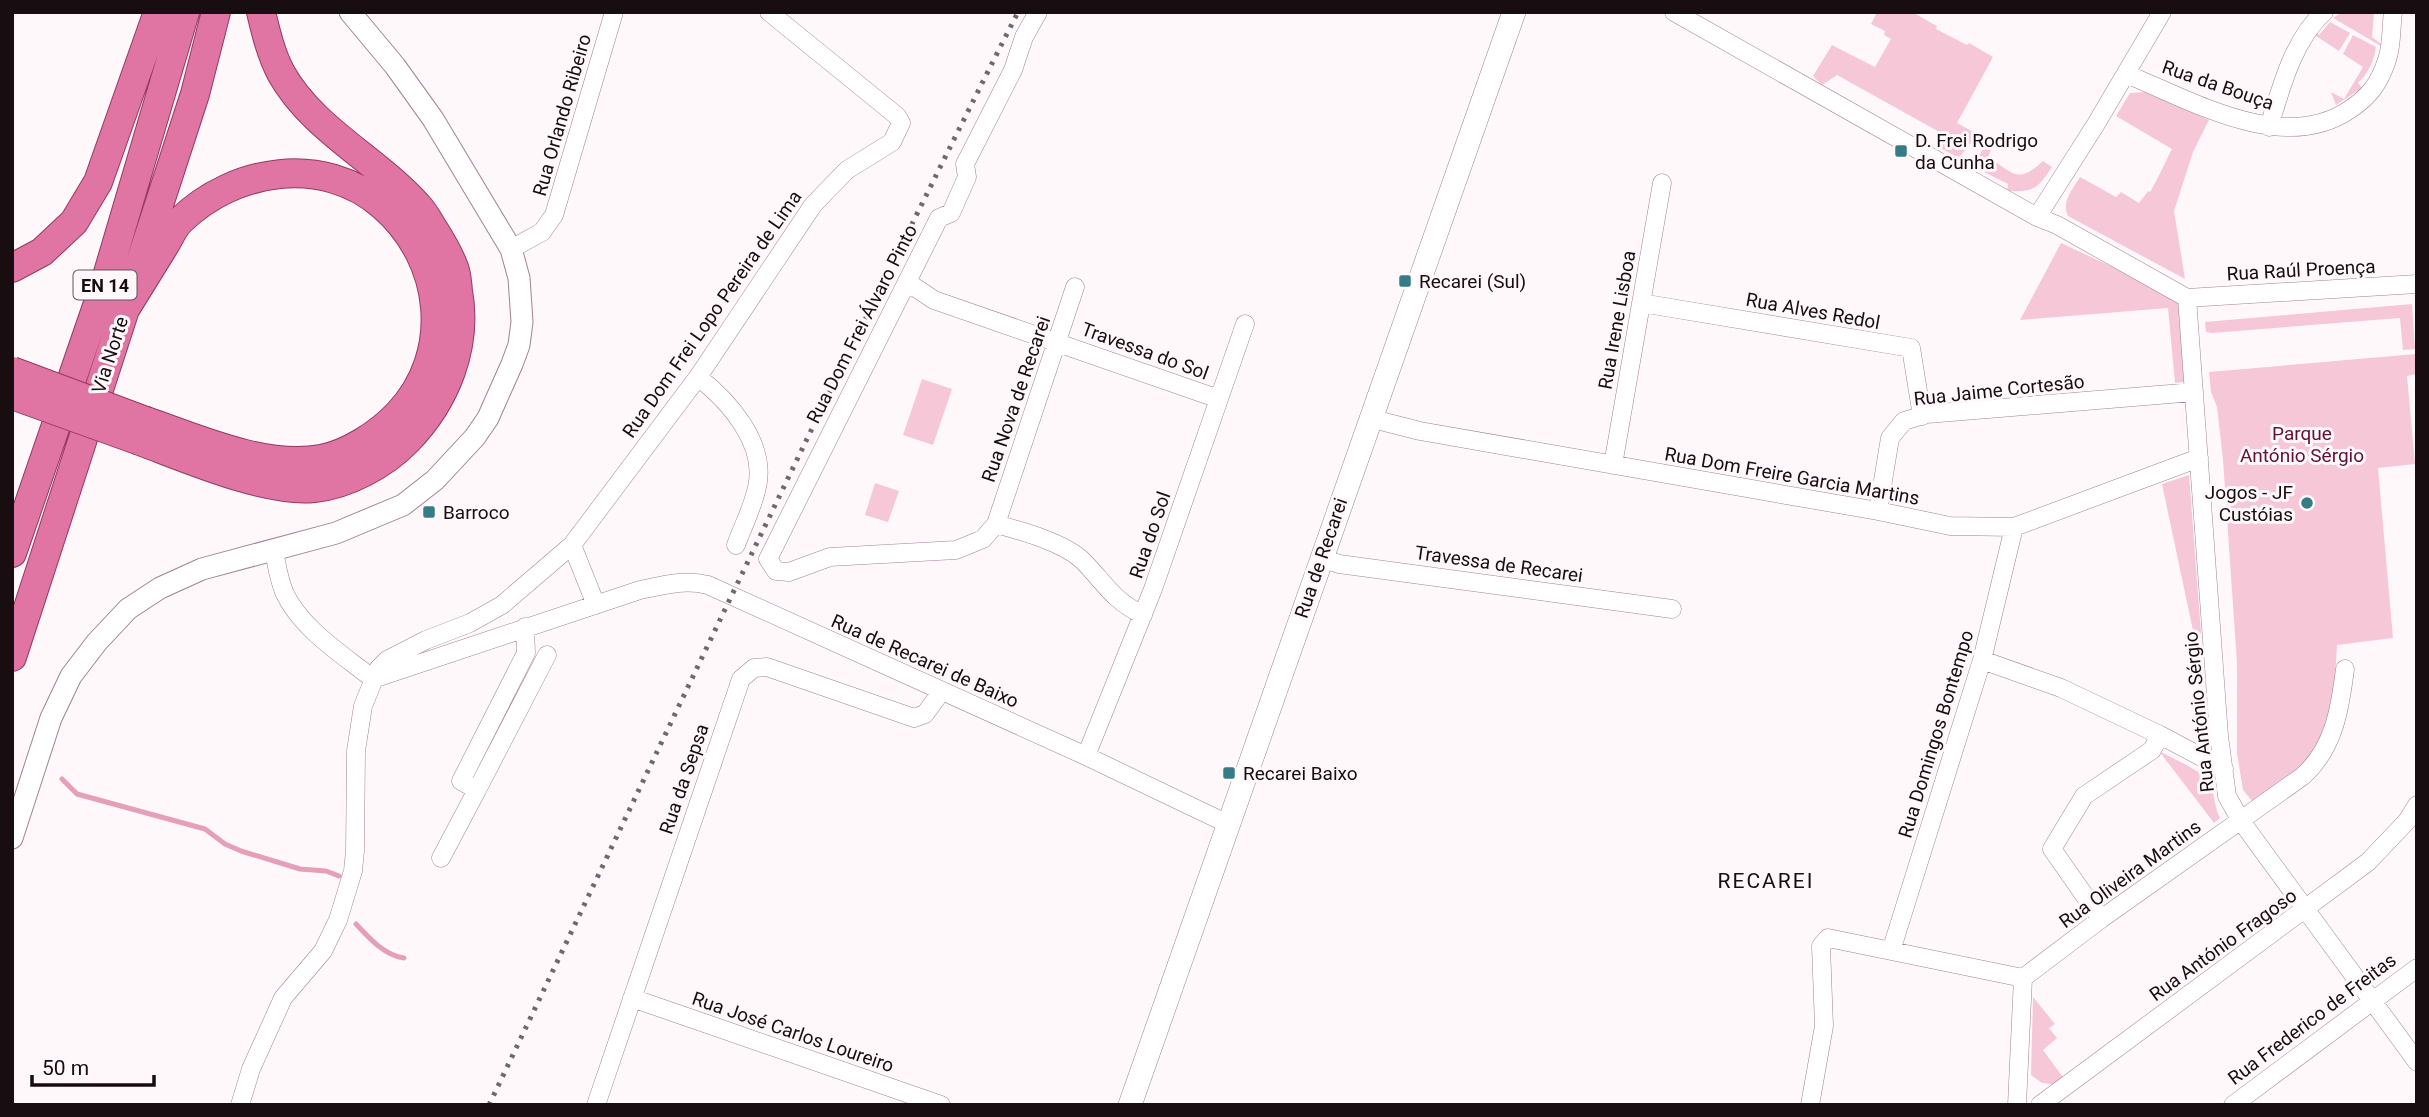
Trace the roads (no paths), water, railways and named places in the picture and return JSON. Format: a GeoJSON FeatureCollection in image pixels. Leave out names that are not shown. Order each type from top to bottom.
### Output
{"type":"FeatureCollection","features":[{"type":"Feature","properties":{"kind":"highway"},"geometry":{"type":"LineString","coordinates":[[12,268],[42,252],[74,222],[98,182],[158,12]]}},
{"type":"Feature","properties":{"kind":"highway","name":"Via Norte"},"geometry":{"type":"LineString","coordinates":[[12,554],[105,283],[185,12]]}},
{"type":"Feature","properties":{"kind":"highway","name":"Via Norte"},"geometry":{"type":"LineString","coordinates":[[12,657],[195,94],[216,12]]}},
{"type":"Feature","properties":{"kind":"highway"},"geometry":{"type":"LineString","coordinates":[[12,371],[254,480],[290,487],[313,488],[335,484],[369,469],[402,447],[439,400],[456,357],[461,333],[460,300],[454,267],[419,206],[305,105],[282,74],[267,41],[261,12]]}},
{"type":"Feature","properties":{"kind":"highway"},"geometry":{"type":"LineString","coordinates":[[12,395],[143,431],[265,458],[319,459],[338,454],[390,423],[406,406],[430,362],[436,324],[434,289],[427,268],[402,225],[382,205],[360,191],[335,180],[306,174],[281,173],[255,177],[223,189],[179,222],[124,311]]}},
{"type":"Feature","properties":{"kind":"main road","name":"Rua de Recarei"},"geometry":{"type":"LineString","coordinates":[[1130,1105],[1369,418],[1514,12]]}},
{"type":"Feature","properties":{"kind":"street"},"geometry":{"type":"LineString","coordinates":[[12,838],[51,718],[71,676],[97,642],[128,609],[160,588],[202,569],[336,533],[403,505],[435,480],[475,437],[499,396],[519,345],[522,322],[519,278],[511,249],[433,119],[395,66],[350,12]]}},
{"type":"Feature","properties":{"kind":"street","name":"Rua Orlando Ribeiro"},"geometry":{"type":"LineString","coordinates":[[511,249],[542,232],[554,215],[614,12]]}},
{"type":"Feature","properties":{"kind":"street","name":"Rua Dom Frei Lopo Pereira de Lima"},"geometry":{"type":"LineString","coordinates":[[240,1105],[251,1069],[283,998],[323,951],[338,920],[353,871],[357,823],[356,751],[363,706],[373,679],[387,660],[426,640],[470,623],[502,605],[572,545],[698,377],[813,205],[847,170],[892,142],[901,123],[897,116],[769,12]]}},
{"type":"Feature","properties":{"kind":"street","name":"Rua Dom Frei Álvaro Pinto"},"geometry":{"type":"LineString","coordinates":[[996,524],[982,539],[956,550],[830,557],[789,572],[776,570],[768,559],[939,218],[951,213],[967,177],[965,164],[1013,69],[1024,37],[1038,12]]}},
{"type":"Feature","properties":{"kind":"street"},"geometry":{"type":"LineString","coordinates":[[1674,12],[2037,217],[2057,225],[2187,298]]}},
{"type":"Feature","properties":{"kind":"street"},"geometry":{"type":"LineString","coordinates":[[2037,217],[2162,12]]}},
{"type":"Feature","properties":{"kind":"street"},"geometry":{"type":"LineString","coordinates":[[2269,127],[2286,75],[2312,23],[2324,12]]}},
{"type":"Feature","properties":{"kind":"street","name":"Rua da Bouça"},"geometry":{"type":"LineString","coordinates":[[2126,74],[2210,108],[2269,127],[2297,129],[2334,120],[2370,96],[2387,60],[2393,12]]}},
{"type":"Feature","properties":{"kind":"street","name":"Rua Irene Lisboa"},"geometry":{"type":"LineString","coordinates":[[1613,465],[1662,183]]}},
{"type":"Feature","properties":{"kind":"street","name":"Travessa do Sol"},"geometry":{"type":"LineString","coordinates":[[907,282],[934,300],[1219,400]]}},
{"type":"Feature","properties":{"kind":"street","name":"Rua Raúl Proença"},"geometry":{"type":"LineString","coordinates":[[2187,298],[2417,284]]}},
{"type":"Feature","properties":{"kind":"street","name":"Rua Nova de Recarei"},"geometry":{"type":"LineString","coordinates":[[996,524],[1075,287]]}},
{"type":"Feature","properties":{"kind":"street","name":"Rua António Sérgio"},"geometry":{"type":"LineString","coordinates":[[2187,298],[2219,736],[2227,796],[2241,821],[2305,911],[2417,1062]]}},
{"type":"Feature","properties":{"kind":"street","name":"Rua Alves Redol"},"geometry":{"type":"LineString","coordinates":[[1641,303],[1911,348],[1922,416]]}},
{"type":"Feature","properties":{"kind":"street","name":"Rua do Sol"},"geometry":{"type":"LineString","coordinates":[[1086,756],[1143,614],[1245,324]]}},
{"type":"Feature","properties":{"kind":"street"},"geometry":{"type":"LineString","coordinates":[[698,377],[715,390],[741,421],[753,444],[759,464],[757,487],[736,545]]}},
{"type":"Feature","properties":{"kind":"street","name":"Rua Jaime Cortesão"},"geometry":{"type":"LineString","coordinates":[[1878,511],[1890,438],[1905,421],[1922,416],[2194,392]]}},
{"type":"Feature","properties":{"kind":"street","name":"Rua Dom Freire Garcia Martins"},"geometry":{"type":"LineString","coordinates":[[1369,418],[1420,431],[1950,526],[2014,527],[2199,458]]}},
{"type":"Feature","properties":{"kind":"street"},"geometry":{"type":"LineString","coordinates":[[996,524],[1051,542],[1080,558],[1113,596],[1143,614]]}},
{"type":"Feature","properties":{"kind":"street","name":"Rua Domingos Bontempo"},"geometry":{"type":"LineString","coordinates":[[1891,951],[1982,660],[2014,527]]}},
{"type":"Feature","properties":{"kind":"street"},"geometry":{"type":"LineString","coordinates":[[274,549],[285,592],[296,611],[332,647],[373,679],[596,605],[572,545]]}},
{"type":"Feature","properties":{"kind":"street","name":"Travessa de Recarei"},"geometry":{"type":"LineString","coordinates":[[1322,558],[1339,564],[1672,609]]}},
{"type":"Feature","properties":{"kind":"street","name":"Rua de Recarei de Baixo"},"geometry":{"type":"LineString","coordinates":[[596,605],[640,590],[682,581],[708,585],[1086,756],[1228,824]]}},
{"type":"Feature","properties":{"kind":"street"},"geometry":{"type":"LineString","coordinates":[[477,790],[461,781],[526,653],[525,627]]}},
{"type":"Feature","properties":{"kind":"street"},"geometry":{"type":"LineString","coordinates":[[441,858],[547,655]]}},
{"type":"Feature","properties":{"kind":"street"},"geometry":{"type":"LineString","coordinates":[[1982,660],[2061,688],[2224,769]]}},
{"type":"Feature","properties":{"kind":"street","name":"Rua da Sepsa"},"geometry":{"type":"LineString","coordinates":[[596,1105],[741,679],[754,668],[767,667],[914,718],[925,714],[941,692]]}},
{"type":"Feature","properties":{"kind":"street","name":"Rua Oliveira Martins"},"geometry":{"type":"LineString","coordinates":[[2023,978],[2318,763],[2335,725],[2346,669]]}},
{"type":"Feature","properties":{"kind":"street"},"geometry":{"type":"LineString","coordinates":[[501,701],[518,710]]}},
{"type":"Feature","properties":{"kind":"street"},"geometry":{"type":"LineString","coordinates":[[2101,919],[2052,849],[2084,796],[2152,750],[2160,735]]}},
{"type":"Feature","properties":{"kind":"street","name":"Rua António Fragoso"},"geometry":{"type":"LineString","coordinates":[[2040,1105],[2368,862],[2407,821],[2417,805]]}},
{"type":"Feature","properties":{"kind":"street"},"geometry":{"type":"LineString","coordinates":[[1810,1105],[1824,1026],[1821,946],[1828,938],[2023,978],[2017,1105]]}},
{"type":"Feature","properties":{"kind":"street","name":"Rua Frederico de Freitas"},"geometry":{"type":"LineString","coordinates":[[2233,1105],[2417,968]]}},
{"type":"Feature","properties":{"kind":"street","name":"Rua José Carlos Loureiro"},"geometry":{"type":"LineString","coordinates":[[632,998],[941,1105]]}},
{"type":"Feature","properties":{"kind":"waterway"},"geometry":{"type":"LineString","coordinates":[[62,779],[77,794],[205,829],[225,844],[241,851],[300,869],[326,871],[339,876]]}},
{"type":"Feature","properties":{"kind":"waterway"},"geometry":{"type":"LineString","coordinates":[[356,924],[383,950],[404,958]]}},
{"type":"Feature","properties":{"kind":"railway"},"geometry":{"type":"LineString","coordinates":[[489,1105],[816,420],[1018,12]]}},
{"type":"Feature","properties":{"kind":"place","name":"D. Frei Rodrigo da Cunha"},"geometry":{"type":"Point","coordinates":[1901,151]}},
{"type":"Feature","properties":{"kind":"place","name":"Recarei (Sul)"},"geometry":{"type":"Point","coordinates":[1405,281]}},
{"type":"Feature","properties":{"kind":"place","name":"Jogos - JF Custóias"},"geometry":{"type":"Point","coordinates":[2307,503]}},
{"type":"Feature","properties":{"kind":"place","name":"Barroco"},"geometry":{"type":"Point","coordinates":[429,512]}},
{"type":"Feature","properties":{"kind":"place","name":"Recarei Baixo"},"geometry":{"type":"Point","coordinates":[1229,773]}},
{"type":"Feature","properties":{"kind":"district","name":"RECAREI"},"geometry":{"type":"Point","coordinates":[1766,881]}},
{"type":"Feature","properties":{"kind":"park label","name":"Parque António Sérgio"},"geometry":{"type":"Point","coordinates":[2302,444]}}]}
